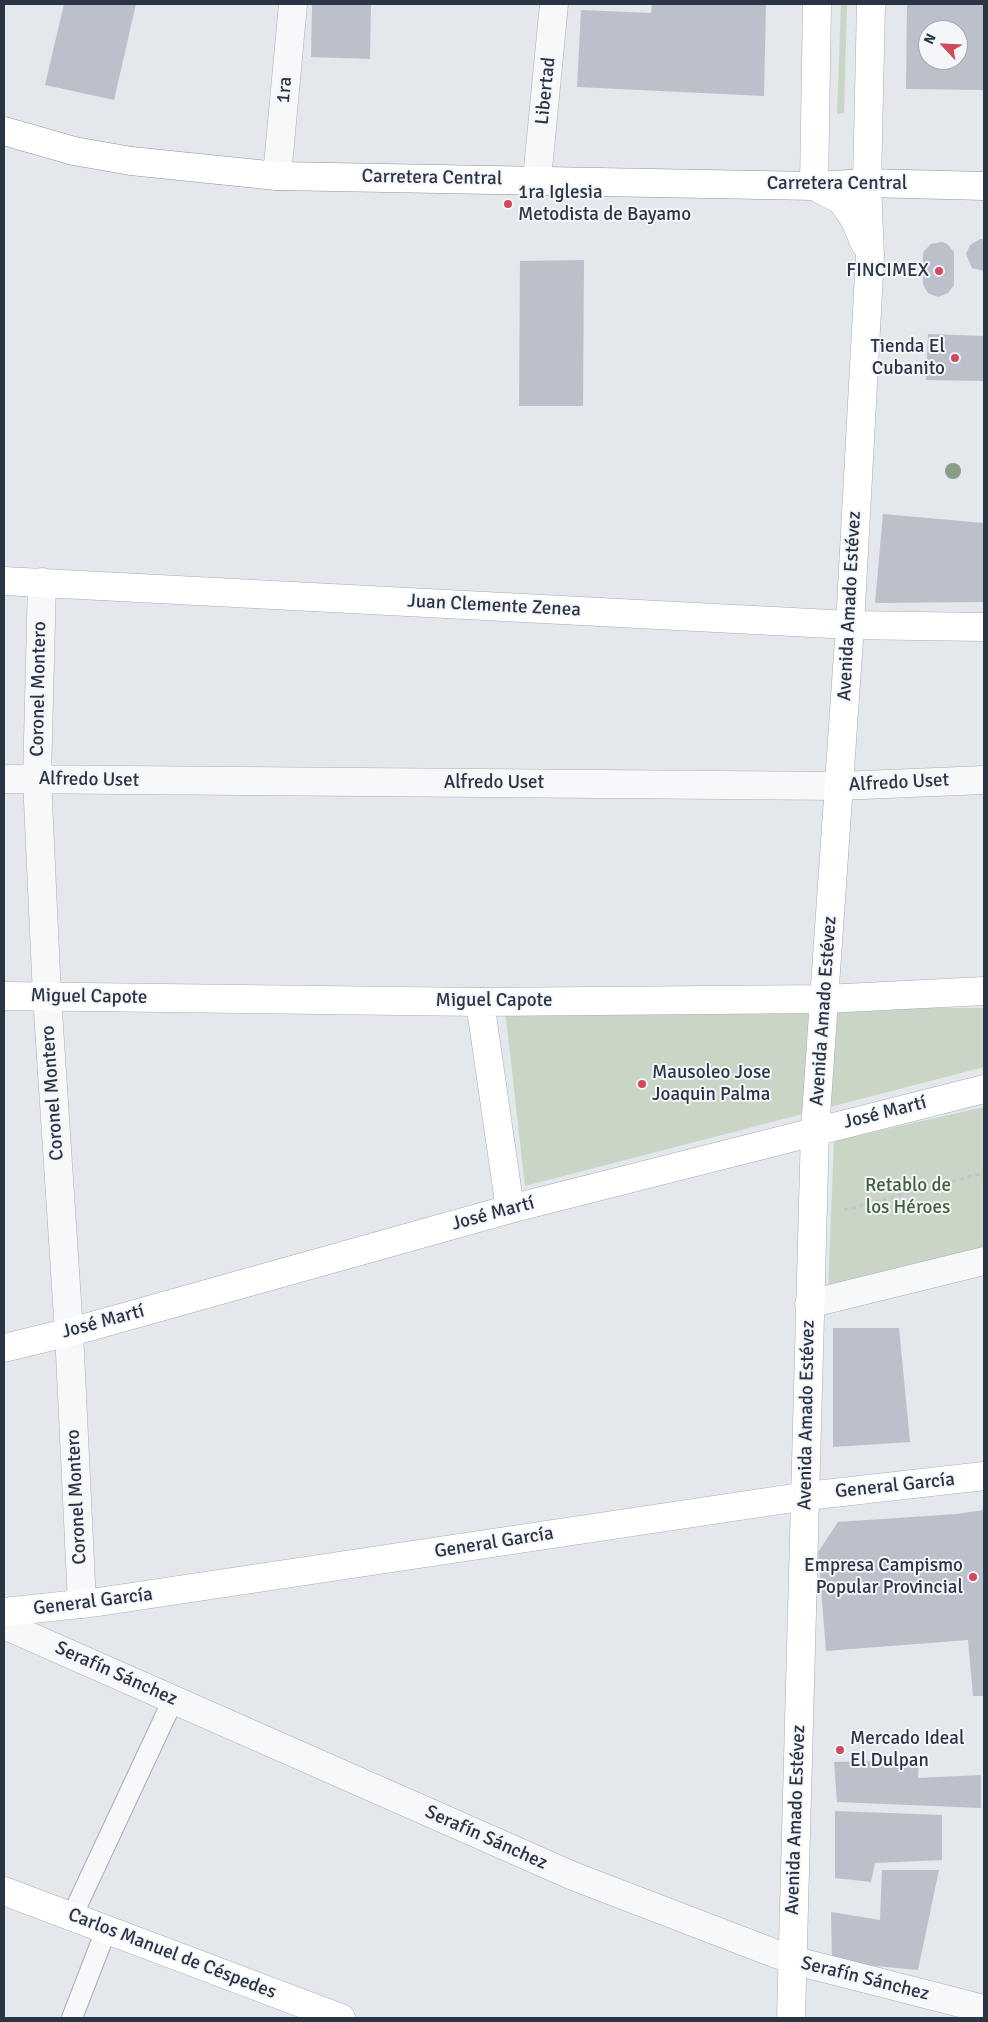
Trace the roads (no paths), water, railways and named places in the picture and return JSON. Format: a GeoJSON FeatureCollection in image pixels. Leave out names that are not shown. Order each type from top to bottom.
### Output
{"type":"FeatureCollection","features":[{"type":"Feature","properties":{"kind":"main road"},"geometry":{"type":"LineString","coordinates":[[817,4],[814,186],[841,200],[855,220],[870,255]]}},
{"type":"Feature","properties":{"kind":"main road","name":"Avenida Amado Estévez"},"geometry":{"type":"LineString","coordinates":[[791,2018],[807,1496],[809,1304],[815,1130],[840,786],[870,255],[867,183],[871,4]]}},
{"type":"Feature","properties":{"kind":"main road","name":"Carretera Central"},"geometry":{"type":"LineString","coordinates":[[4,130],[74,151],[131,161],[277,176],[537,179],[814,186],[867,183],[984,186]]}},
{"type":"Feature","properties":{"kind":"main road","name":"Juan Clemente Zenea"},"geometry":{"type":"LineString","coordinates":[[4,581],[850,625],[984,627]]}},
{"type":"Feature","properties":{"kind":"main road","name":"Miguel Capote"},"geometry":{"type":"LineString","coordinates":[[4,996],[480,1002],[825,999],[984,991]]}},
{"type":"Feature","properties":{"kind":"main road"},"geometry":{"type":"LineString","coordinates":[[480,1002],[510,1209]]}},
{"type":"Feature","properties":{"kind":"main road","name":"José Martí"},"geometry":{"type":"LineString","coordinates":[[4,1348],[69,1332],[510,1209],[648,1176],[815,1130],[984,1088]]}},
{"type":"Feature","properties":{"kind":"main road","name":"General García"},"geometry":{"type":"LineString","coordinates":[[4,1612],[82,1604],[807,1496],[984,1476]]}},
{"type":"Feature","properties":{"kind":"main road","name":"Carlos Manuel de Céspedes"},"geometry":{"type":"LineString","coordinates":[[4,1891],[341,2018]]}},
{"type":"Feature","properties":{"kind":"street","name":"1ra"},"geometry":{"type":"LineString","coordinates":[[277,176],[293,4]]}},
{"type":"Feature","properties":{"kind":"street","name":"Libertad"},"geometry":{"type":"LineString","coordinates":[[537,179],[554,4]]}},
{"type":"Feature","properties":{"kind":"street","name":"Coronel Montero"},"geometry":{"type":"LineString","coordinates":[[42,582],[37,779],[47,996],[69,1332],[82,1604]]}},
{"type":"Feature","properties":{"kind":"street","name":"Alfredo Uset"},"geometry":{"type":"LineString","coordinates":[[4,778],[840,786],[984,780]]}},
{"type":"Feature","properties":{"kind":"street"},"geometry":{"type":"LineString","coordinates":[[809,1304],[984,1261]]}},
{"type":"Feature","properties":{"kind":"street","name":"Serafín Sánchez"},"geometry":{"type":"LineString","coordinates":[[4,1624],[573,1876],[792,1960],[984,2009]]}},
{"type":"Feature","properties":{"kind":"lane"},"geometry":{"type":"LineString","coordinates":[[72,1916],[173,1700]]}},
{"type":"Feature","properties":{"kind":"lane"},"geometry":{"type":"LineString","coordinates":[[72,2018],[106,1930]]}},
{"type":"Feature","properties":{"kind":"place","name":"1ra Iglesia Metodista de Bayamo"},"geometry":{"type":"Point","coordinates":[508,204]}},
{"type":"Feature","properties":{"kind":"place","name":"FINCIMEX"},"geometry":{"type":"Point","coordinates":[939,271]}},
{"type":"Feature","properties":{"kind":"place","name":"Tienda El Cubanito"},"geometry":{"type":"Point","coordinates":[955,358]}},
{"type":"Feature","properties":{"kind":"place","name":"Mausoleo Jose Joaquin Palma"},"geometry":{"type":"Point","coordinates":[642,1084]}},
{"type":"Feature","properties":{"kind":"place","name":"Empresa Campismo Popular Provincial"},"geometry":{"type":"Point","coordinates":[973,1577]}},
{"type":"Feature","properties":{"kind":"place","name":"Mercado Ideal El Dulpan"},"geometry":{"type":"Point","coordinates":[840,1750]}},
{"type":"Feature","properties":{"kind":"park label","name":"Retablo de los Héroes"},"geometry":{"type":"Point","coordinates":[908,1197]}}]}
